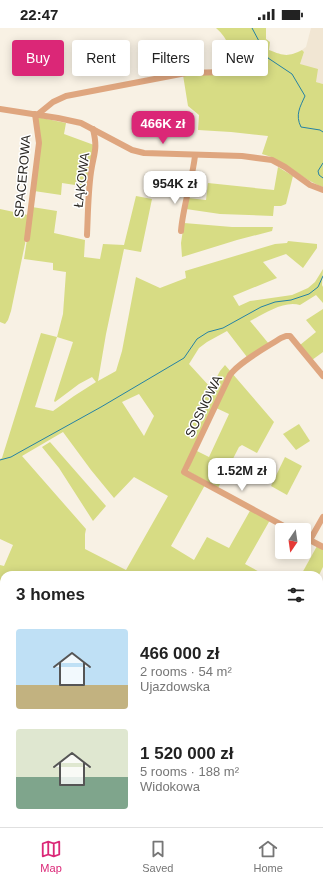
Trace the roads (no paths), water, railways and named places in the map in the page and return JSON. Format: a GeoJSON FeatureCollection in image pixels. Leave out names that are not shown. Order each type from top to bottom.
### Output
{"type":"FeatureCollection","features":[{"type":"Feature","properties":{"kind":"street"},"geometry":{"type":"LineString","coordinates":[[36,115],[53,102],[66,96],[186,73],[212,72]]}},
{"type":"Feature","properties":{"kind":"street"},"geometry":{"type":"LineString","coordinates":[[0,109],[82,123],[132,150],[144,153],[195,156],[242,156],[272,160],[285,167],[310,185],[323,190]]}},
{"type":"Feature","properties":{"kind":"street","name":"SPACEROWA"},"geometry":{"type":"LineString","coordinates":[[27,239],[39,143],[36,115]]}},
{"type":"Feature","properties":{"kind":"street","name":"ŁĄKOWA"},"geometry":{"type":"LineString","coordinates":[[87,235],[91,172],[96,152],[92,129]]}},
{"type":"Feature","properties":{"kind":"street"},"geometry":{"type":"LineString","coordinates":[[181,232],[183,211],[191,182],[195,156]]}},
{"type":"Feature","properties":{"kind":"street","name":"SOSNOWA"},"geometry":{"type":"LineString","coordinates":[[279,523],[184,472],[230,375],[235,369],[245,362],[281,338],[290,336],[323,376]]}},
{"type":"Feature","properties":{"kind":"street"},"geometry":{"type":"LineString","coordinates":[[311,534],[323,517]]}},
{"type":"Feature","properties":{"kind":"street"},"geometry":{"type":"LineString","coordinates":[[311,541],[323,547]]}},
{"type":"Feature","properties":{"kind":"waterway"},"geometry":{"type":"LineString","coordinates":[[252,28],[268,58],[292,74],[305,96],[298,115],[301,127],[320,130],[323,132]]}},
{"type":"Feature","properties":{"kind":"waterway"},"geometry":{"type":"LineString","coordinates":[[323,163],[318,171],[319,175],[323,178]]}},
{"type":"Feature","properties":{"kind":"waterway"},"geometry":{"type":"LineString","coordinates":[[0,460],[11,457],[101,407],[184,358],[197,339],[208,332],[223,328],[261,307],[309,294],[318,287],[323,276]]}}]}
